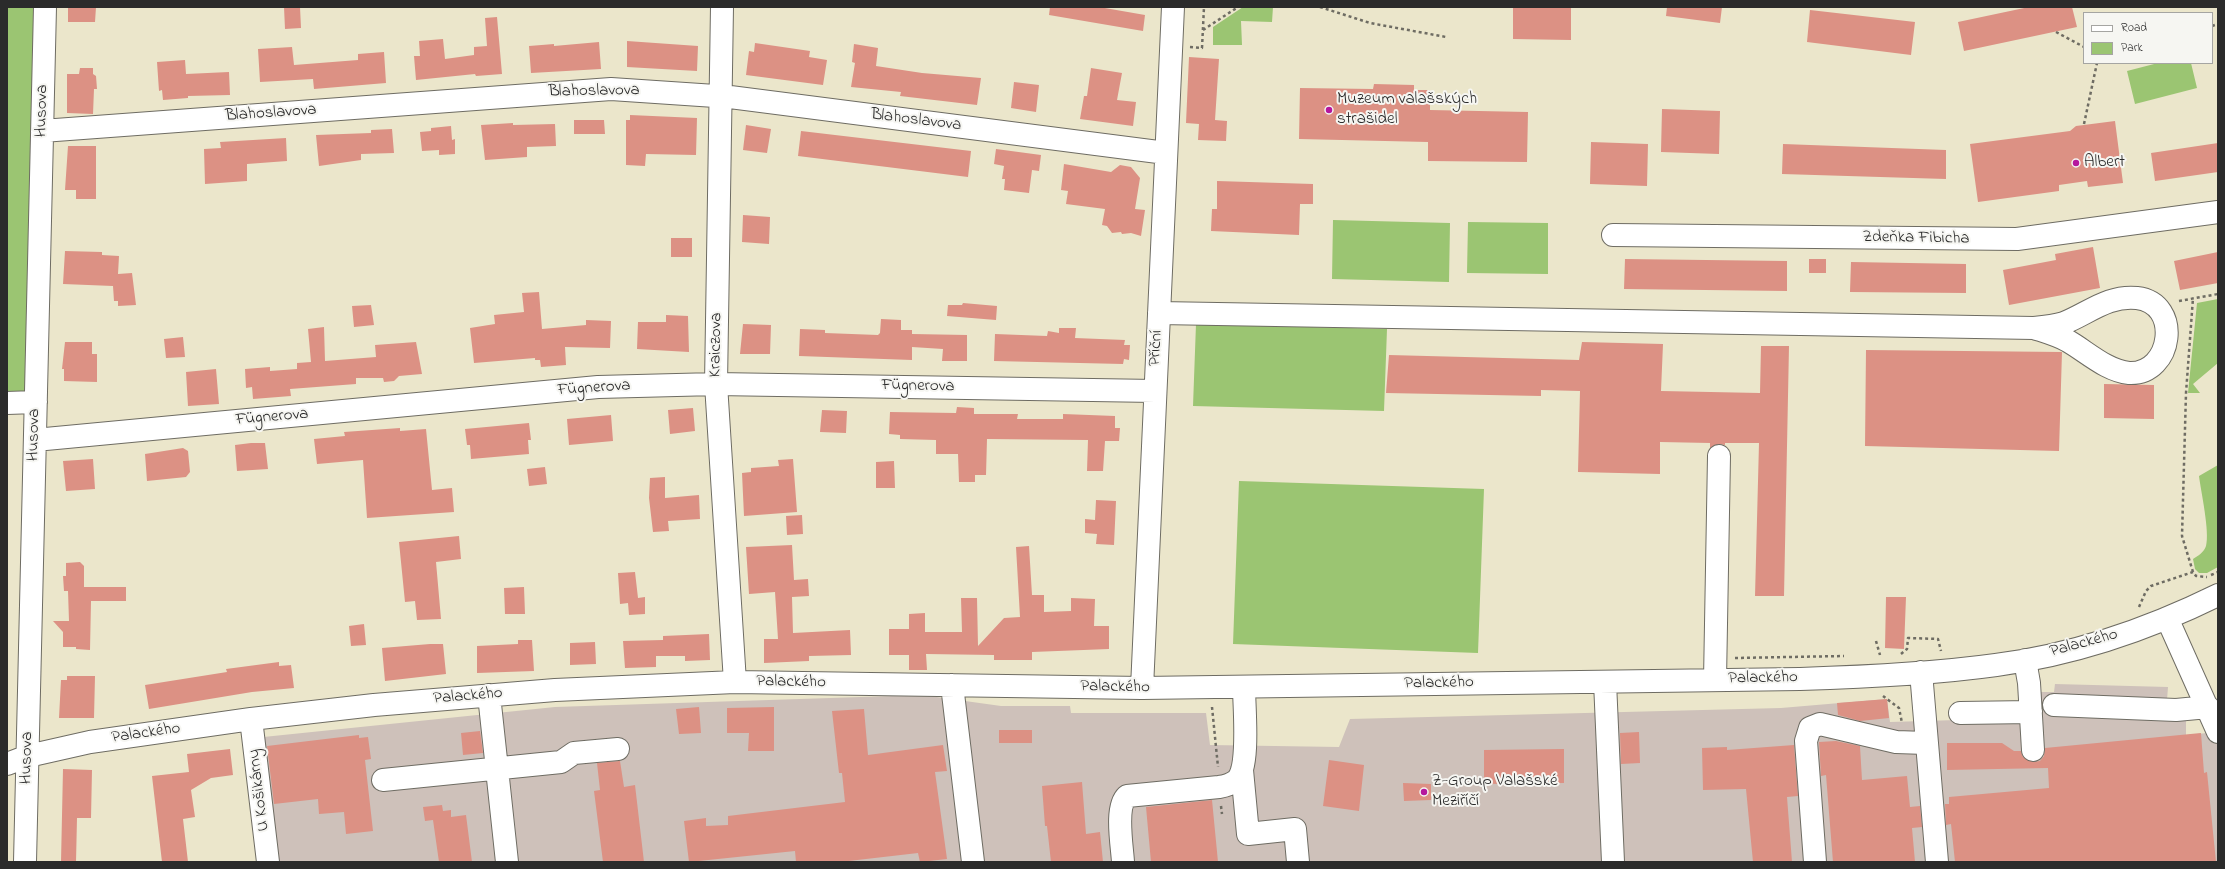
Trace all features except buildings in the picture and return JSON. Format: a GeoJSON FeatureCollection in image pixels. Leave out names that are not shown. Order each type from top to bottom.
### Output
{"type":"FeatureCollection","features":[{"type":"Feature","properties":{"kind":"street","name":"Husova"},"geometry":{"type":"LineString","coordinates":[[25,862],[46,7]]}},
{"type":"Feature","properties":{"kind":"street","name":"Kraiczova"},"geometry":{"type":"LineString","coordinates":[[722,7],[716,384],[735,682]]}},
{"type":"Feature","properties":{"kind":"street","name":"Příční"},"geometry":{"type":"LineString","coordinates":[[1142,688],[1173,7]]}},
{"type":"Feature","properties":{"kind":"street","name":"Blahoslavova"},"geometry":{"type":"LineString","coordinates":[[42,131],[611,88],[721,96],[1166,153]]}},
{"type":"Feature","properties":{"kind":"street","name":"Zdeňka Fibicha"},"geometry":{"type":"LineString","coordinates":[[1613,235],[2010,239],[2044,236],[2218,212]]}},
{"type":"Feature","properties":{"kind":"street"},"geometry":{"type":"LineString","coordinates":[[1159,313],[2034,328],[2062,324],[2102,303],[2129,298],[2147,301],[2157,307],[2166,319],[2167,330],[2163,353],[2158,361],[2146,370],[2130,373],[2106,365],[2056,335],[2034,328]]}},
{"type":"Feature","properties":{"kind":"street","name":"Fügnerova"},"geometry":{"type":"LineString","coordinates":[[35,440],[598,387],[716,384],[1155,391]]}},
{"type":"Feature","properties":{"kind":"street"},"geometry":{"type":"LineString","coordinates":[[7,403],[36,402]]}},
{"type":"Feature","properties":{"kind":"street"},"geometry":{"type":"LineString","coordinates":[[1715,680],[1719,456]]}},
{"type":"Feature","properties":{"kind":"street","name":"Palackého"},"geometry":{"type":"LineString","coordinates":[[7,764],[28,756],[110,739],[251,719],[374,705],[555,690],[735,682],[892,693],[952,685],[1142,688],[1847,678],[1996,665],[2024,660],[2091,644],[2167,618],[2217,597]]}},
{"type":"Feature","properties":{"kind":"street"},"geometry":{"type":"LineString","coordinates":[[2167,618],[2218,732]]}},
{"type":"Feature","properties":{"kind":"street"},"geometry":{"type":"LineString","coordinates":[[2024,660],[2029,682],[2033,750]]}},
{"type":"Feature","properties":{"kind":"street"},"geometry":{"type":"LineString","coordinates":[[1921,672],[1937,862]]}},
{"type":"Feature","properties":{"kind":"street"},"geometry":{"type":"LineString","coordinates":[[1605,682],[1613,862]]}},
{"type":"Feature","properties":{"kind":"street"},"geometry":{"type":"LineString","coordinates":[[952,685],[973,862]]}},
{"type":"Feature","properties":{"kind":"street"},"geometry":{"type":"LineString","coordinates":[[1244,687],[1242,770],[1248,834],[1295,829],[1298,862]]}},
{"type":"Feature","properties":{"kind":"street"},"geometry":{"type":"LineString","coordinates":[[489,695],[507,862]]}},
{"type":"Feature","properties":{"kind":"street"},"geometry":{"type":"LineString","coordinates":[[2054,705],[2176,710],[2208,707]]}},
{"type":"Feature","properties":{"kind":"street"},"geometry":{"type":"LineString","coordinates":[[1960,713],[2031,712]]}},
{"type":"Feature","properties":{"kind":"street","name":"U Košikárny"},"geometry":{"type":"LineString","coordinates":[[251,719],[268,862]]}},
{"type":"Feature","properties":{"kind":"street"},"geometry":{"type":"LineString","coordinates":[[1815,862],[1806,741],[1810,728],[1820,724],[1896,742],[1926,743]]}},
{"type":"Feature","properties":{"kind":"street"},"geometry":{"type":"LineString","coordinates":[[383,780],[561,762],[574,753],[618,749]]}},
{"type":"Feature","properties":{"kind":"street"},"geometry":{"type":"LineString","coordinates":[[1124,862],[1120,810],[1123,799],[1127,796],[1220,787],[1232,783],[1242,770]]}},
{"type":"Feature","properties":{"kind":"path"},"geometry":{"type":"LineString","coordinates":[[1171,46],[1202,48],[1204,7]]}},
{"type":"Feature","properties":{"kind":"path"},"geometry":{"type":"LineString","coordinates":[[1203,31],[1238,7]]}},
{"type":"Feature","properties":{"kind":"path"},"geometry":{"type":"LineString","coordinates":[[1320,7],[1370,23],[1446,37]]}},
{"type":"Feature","properties":{"kind":"path"},"geometry":{"type":"LineString","coordinates":[[2056,32],[2083,46]]}},
{"type":"Feature","properties":{"kind":"path"},"geometry":{"type":"LineString","coordinates":[[2084,124],[2097,64]]}},
{"type":"Feature","properties":{"kind":"path"},"geometry":{"type":"LineString","coordinates":[[2179,301],[2218,294]]}},
{"type":"Feature","properties":{"kind":"path"},"geometry":{"type":"LineString","coordinates":[[2193,298],[2186,393],[2182,536],[2193,572],[2196,576],[2203,578],[2218,572]]}},
{"type":"Feature","properties":{"kind":"path"},"geometry":{"type":"LineString","coordinates":[[2136,612],[2151,586],[2193,572]]}},
{"type":"Feature","properties":{"kind":"path"},"geometry":{"type":"LineString","coordinates":[[1898,654],[1905,651],[1908,638],[1938,639],[1939,648],[1944,653]]}},
{"type":"Feature","properties":{"kind":"path"},"geometry":{"type":"LineString","coordinates":[[1876,641],[1880,655]]}},
{"type":"Feature","properties":{"kind":"path"},"geometry":{"type":"LineString","coordinates":[[1872,655],[1886,654]]}},
{"type":"Feature","properties":{"kind":"path"},"geometry":{"type":"LineString","coordinates":[[1715,658],[1851,656]]}},
{"type":"Feature","properties":{"kind":"path"},"geometry":{"type":"LineString","coordinates":[[1212,704],[1222,814]]}},
{"type":"Feature","properties":{"kind":"shaded area"},"geometry":{"type":"Polygon","coordinates":[[[2055,684],[2168,687],[2167,700],[2186,710],[2186,735],[2218,732],[2218,862],[259,862],[244,739],[555,707],[922,695],[1001,706],[1070,706],[1071,713],[1206,713],[1210,745],[1339,747],[1350,719],[1781,708],[1887,699],[1890,722],[1957,720],[2036,704],[2036,692],[2054,692],[2055,684]]]}},
{"type":"Feature","properties":{"kind":"green space"},"geometry":{"type":"Polygon","coordinates":[[[7,7],[45,7],[36,402],[7,403],[7,7]]]}},
{"type":"Feature","properties":{"kind":"green space"},"geometry":{"type":"Polygon","coordinates":[[[1243,7],[1273,7],[1272,22],[1241,21],[1242,45],[1213,45],[1213,27],[1243,7]]]}},
{"type":"Feature","properties":{"kind":"green space"},"geometry":{"type":"Polygon","coordinates":[[[2154,64],[2191,64],[2197,88],[2135,104],[2127,71],[2154,64]]]}},
{"type":"Feature","properties":{"kind":"green space"},"geometry":{"type":"Polygon","coordinates":[[[1333,220],[1450,223],[1449,282],[1332,279],[1333,220]]]}},
{"type":"Feature","properties":{"kind":"green space"},"geometry":{"type":"Polygon","coordinates":[[[1468,222],[1548,223],[1548,274],[1467,273],[1468,222]]]}},
{"type":"Feature","properties":{"kind":"green space"},"geometry":{"type":"Polygon","coordinates":[[[2218,299],[2218,363],[2193,384],[2200,393],[2188,393],[2197,303],[2218,299]]]}},
{"type":"Feature","properties":{"kind":"green space"},"geometry":{"type":"Polygon","coordinates":[[[1196,324],[1387,329],[1384,411],[1193,406],[1196,324]]]}},
{"type":"Feature","properties":{"kind":"green space"},"geometry":{"type":"Polygon","coordinates":[[[2218,465],[2218,567],[2207,573],[2199,573],[2195,569],[2193,559],[2204,550],[2206,546],[2207,531],[2199,476],[2218,465]]]}},
{"type":"Feature","properties":{"kind":"green space"},"geometry":{"type":"Polygon","coordinates":[[[1239,481],[1484,489],[1478,653],[1233,644],[1239,481]]]}},
{"type":"Feature","properties":{"kind":"place","name":"Muzeum valašských strašidel"},"geometry":{"type":"Point","coordinates":[1329,110]}},
{"type":"Feature","properties":{"kind":"place","name":"Albert"},"geometry":{"type":"Point","coordinates":[2076,163]}},
{"type":"Feature","properties":{"kind":"place","name":"Z-Group Valašské Meziříčí"},"geometry":{"type":"Point","coordinates":[1424,792]}}]}
